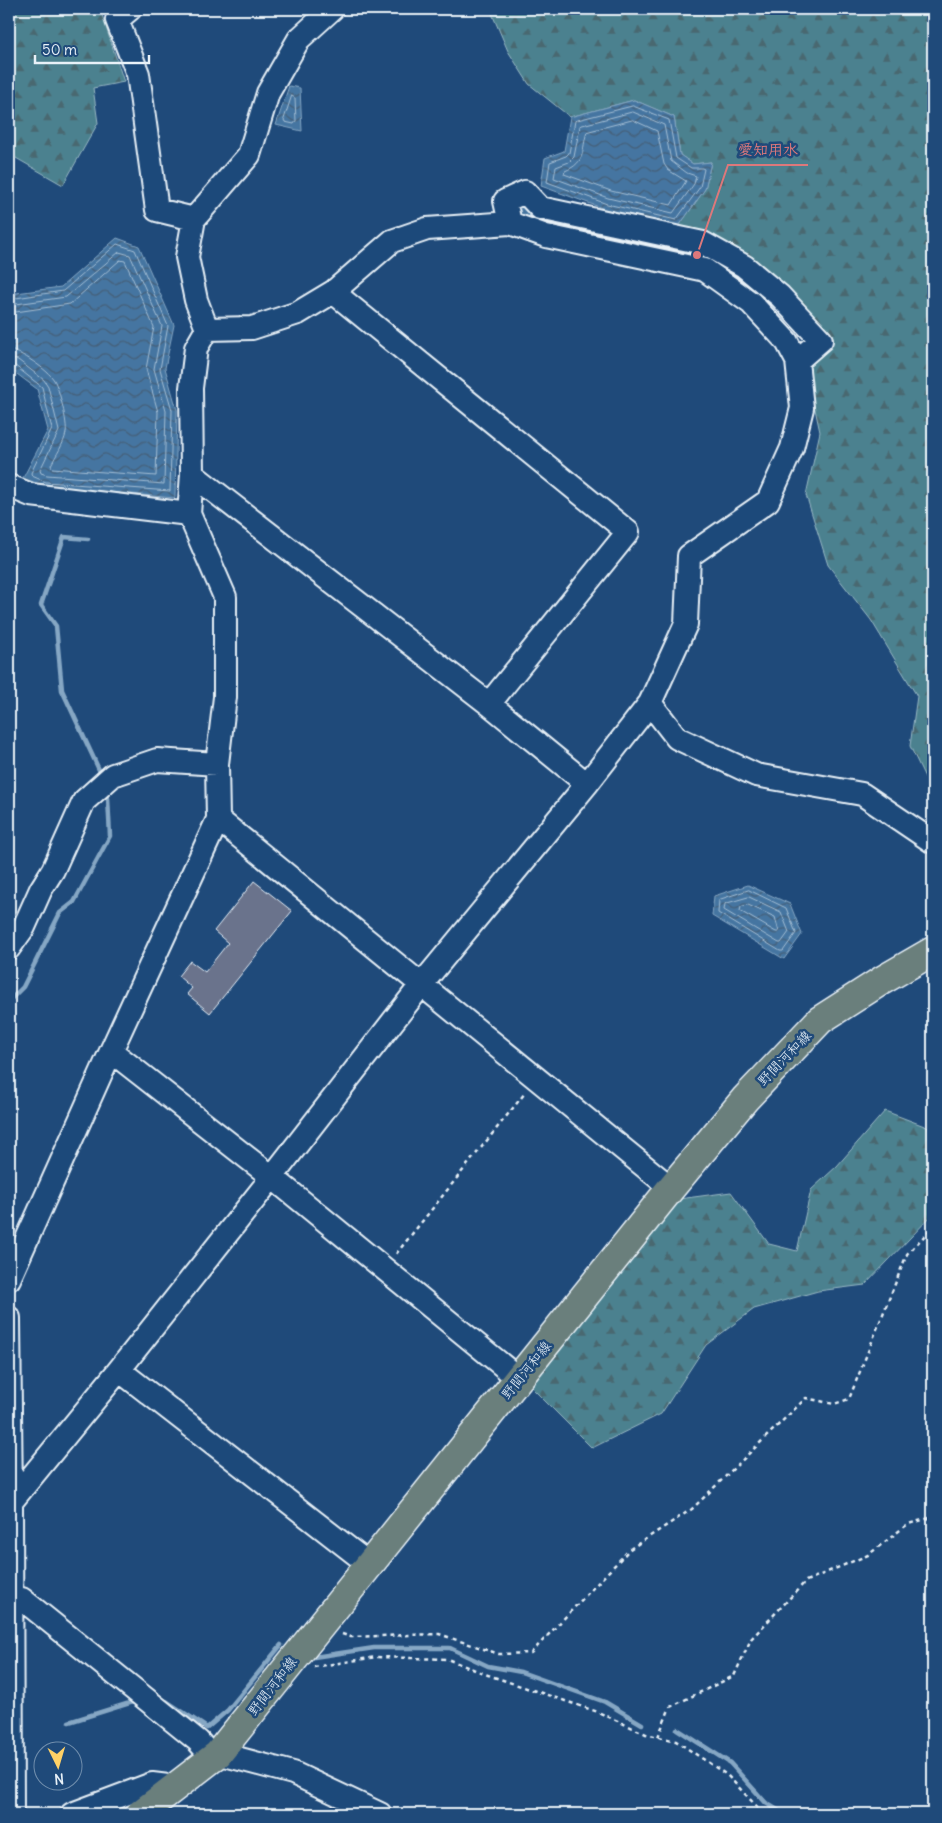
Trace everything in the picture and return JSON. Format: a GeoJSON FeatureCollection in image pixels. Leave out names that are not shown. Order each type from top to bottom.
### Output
{"type":"FeatureCollection","features":[{"type":"Feature","properties":{"kind":"main road","name":"野間河和線"},"geometry":{"type":"LineString","coordinates":[[140,1814],[218,1754],[671,1188],[745,1099],[820,1020],[933,951]]}},
{"type":"Feature","properties":{"kind":"street"},"geometry":{"type":"LineString","coordinates":[[130,9],[118,20],[138,74],[157,210],[194,219]]}},
{"type":"Feature","properties":{"kind":"street"},"geometry":{"type":"LineString","coordinates":[[207,329],[196,300],[187,257],[194,219],[249,155],[268,93],[299,40],[332,9]]}},
{"type":"Feature","properties":{"kind":"street"},"geometry":{"type":"LineString","coordinates":[[510,223],[506,201],[525,192],[540,208],[703,243],[744,266],[780,296],[821,340],[797,361]]}},
{"type":"Feature","properties":{"kind":"street"},"geometry":{"type":"LineString","coordinates":[[11,1502],[120,1370],[422,984],[587,784],[650,703],[686,624],[689,556],[768,501],[792,448],[802,408],[797,361],[787,342],[751,303],[705,270],[546,236],[510,223],[427,229],[392,241],[333,292],[298,313],[252,328],[207,329]]}},
{"type":"Feature","properties":{"kind":"street"},"geometry":{"type":"LineString","coordinates":[[333,292],[628,532],[489,704]]}},
{"type":"Feature","properties":{"kind":"street"},"geometry":{"type":"LineString","coordinates":[[9,1279],[218,819],[217,764],[225,697],[225,597],[189,514],[192,474],[191,388],[196,348],[207,329]]}},
{"type":"Feature","properties":{"kind":"street"},"geometry":{"type":"LineString","coordinates":[[192,474],[489,704],[587,784]]}},
{"type":"Feature","properties":{"kind":"street"},"geometry":{"type":"LineString","coordinates":[[9,486],[31,496],[189,514]]}},
{"type":"Feature","properties":{"kind":"street"},"geometry":{"type":"LineString","coordinates":[[650,703],[677,738],[756,775],[862,794],[933,842]]}},
{"type":"Feature","properties":{"kind":"street"},"geometry":{"type":"LineString","coordinates":[[9,948],[24,926],[84,801],[113,775],[157,760],[217,764]]}},
{"type":"Feature","properties":{"kind":"street"},"geometry":{"type":"LineString","coordinates":[[218,819],[671,1188]]}},
{"type":"Feature","properties":{"kind":"street"},"geometry":{"type":"LineString","coordinates":[[111,1051],[272,1177],[518,1379]]}},
{"type":"Feature","properties":{"kind":"street"},"geometry":{"type":"LineString","coordinates":[[9,1318],[12,1814]]}},
{"type":"Feature","properties":{"kind":"street"},"geometry":{"type":"LineString","coordinates":[[120,1370],[370,1565]]}},
{"type":"Feature","properties":{"kind":"street"},"geometry":{"type":"LineString","coordinates":[[11,1591],[190,1734],[206,1750],[292,1773],[380,1814]]}},
{"type":"Feature","properties":{"kind":"street"},"geometry":{"type":"LineString","coordinates":[[72,1814],[152,1784],[176,1787]]}},
{"type":"Feature","properties":{"kind":"path"},"geometry":{"type":"LineString","coordinates":[[384,1269],[537,1078]]}},
{"type":"Feature","properties":{"kind":"path"},"geometry":{"type":"LineString","coordinates":[[320,1625],[351,1637],[439,1634],[499,1654],[531,1653],[630,1549],[692,1509],[806,1398],[834,1404],[849,1399],[907,1254],[933,1227]]}},
{"type":"Feature","properties":{"kind":"path"},"geometry":{"type":"LineString","coordinates":[[658,1737],[670,1707],[734,1676],[751,1639],[806,1581],[868,1555],[908,1524],[933,1517]]}},
{"type":"Feature","properties":{"kind":"path"},"geometry":{"type":"LineString","coordinates":[[291,1663],[311,1668],[376,1657],[447,1660],[598,1712],[646,1734],[676,1742],[727,1775],[764,1814]]}},
{"type":"Feature","properties":{"kind":"green space"},"geometry":{"type":"Polygon","coordinates":[[[9,9],[100,9],[124,82],[93,88],[98,123],[63,185],[9,154],[9,9]]]}},
{"type":"Feature","properties":{"kind":"green space"},"geometry":{"type":"Polygon","coordinates":[[[490,9],[933,9],[933,794],[910,746],[917,696],[871,620],[828,565],[806,495],[820,432],[805,363],[829,336],[753,257],[679,226],[705,189],[711,162],[693,164],[680,155],[674,117],[634,100],[570,117],[529,84],[508,51],[490,9]]]}},
{"type":"Feature","properties":{"kind":"green space"},"geometry":{"type":"Polygon","coordinates":[[[885,1111],[927,1127],[933,1135],[933,1214],[865,1285],[818,1291],[754,1309],[706,1345],[661,1414],[592,1448],[531,1387],[679,1199],[731,1192],[769,1244],[797,1251],[811,1190],[837,1166],[885,1111]]]}},
{"type":"Feature","properties":{"kind":"water"},"geometry":{"type":"Polygon","coordinates":[[[289,86],[300,88],[302,131],[276,125],[289,86]]]}},
{"type":"Feature","properties":{"kind":"water"},"geometry":{"type":"Polygon","coordinates":[[[634,100],[674,117],[680,155],[693,164],[711,162],[705,189],[679,226],[605,209],[541,186],[545,158],[564,151],[570,117],[634,100]]]}},
{"type":"Feature","properties":{"kind":"water"},"geometry":{"type":"Polygon","coordinates":[[[117,238],[139,246],[174,325],[165,368],[177,410],[175,498],[44,486],[23,478],[48,430],[37,389],[9,368],[9,294],[61,287],[117,238]]]}},
{"type":"Feature","properties":{"kind":"water"},"geometry":{"type":"Polygon","coordinates":[[[748,885],[790,904],[802,934],[784,959],[712,916],[714,896],[748,885]]]}},
{"type":"Feature","properties":{"kind":"building"},"geometry":{"type":"Polygon","coordinates":[[[254,881],[292,911],[210,1013],[187,994],[192,988],[178,976],[190,961],[205,972],[228,943],[214,931],[254,881]]]}},
{"type":"Feature","properties":{"kind":"waterway"},"geometry":{"type":"LineString","coordinates":[[518,199],[530,219],[580,228],[697,255],[729,270],[759,291]]}},
{"type":"Feature","properties":{"kind":"waterway"},"geometry":{"type":"LineString","coordinates":[[88,539],[64,537],[41,605],[56,626],[62,690],[101,774]]}},
{"type":"Feature","properties":{"kind":"waterway"},"geometry":{"type":"LineString","coordinates":[[9,1001],[23,987],[60,913],[74,902],[110,836],[108,798]]}},
{"type":"Feature","properties":{"kind":"waterway"},"geometry":{"type":"LineString","coordinates":[[166,1701],[207,1728],[228,1710],[281,1645]]}},
{"type":"Feature","properties":{"kind":"waterway"},"geometry":{"type":"LineString","coordinates":[[314,1657],[374,1648],[450,1648],[488,1666],[521,1672],[605,1702],[642,1724]]}},
{"type":"Feature","properties":{"kind":"waterway"},"geometry":{"type":"LineString","coordinates":[[69,1722],[133,1702]]}},
{"type":"Feature","properties":{"kind":"waterway"},"geometry":{"type":"LineString","coordinates":[[677,1729],[730,1763],[766,1803],[784,1814]]}},
{"type":"Feature","properties":{"kind":"place","name":"愛知用水"},"geometry":{"type":"Point","coordinates":[697,255]}}]}
